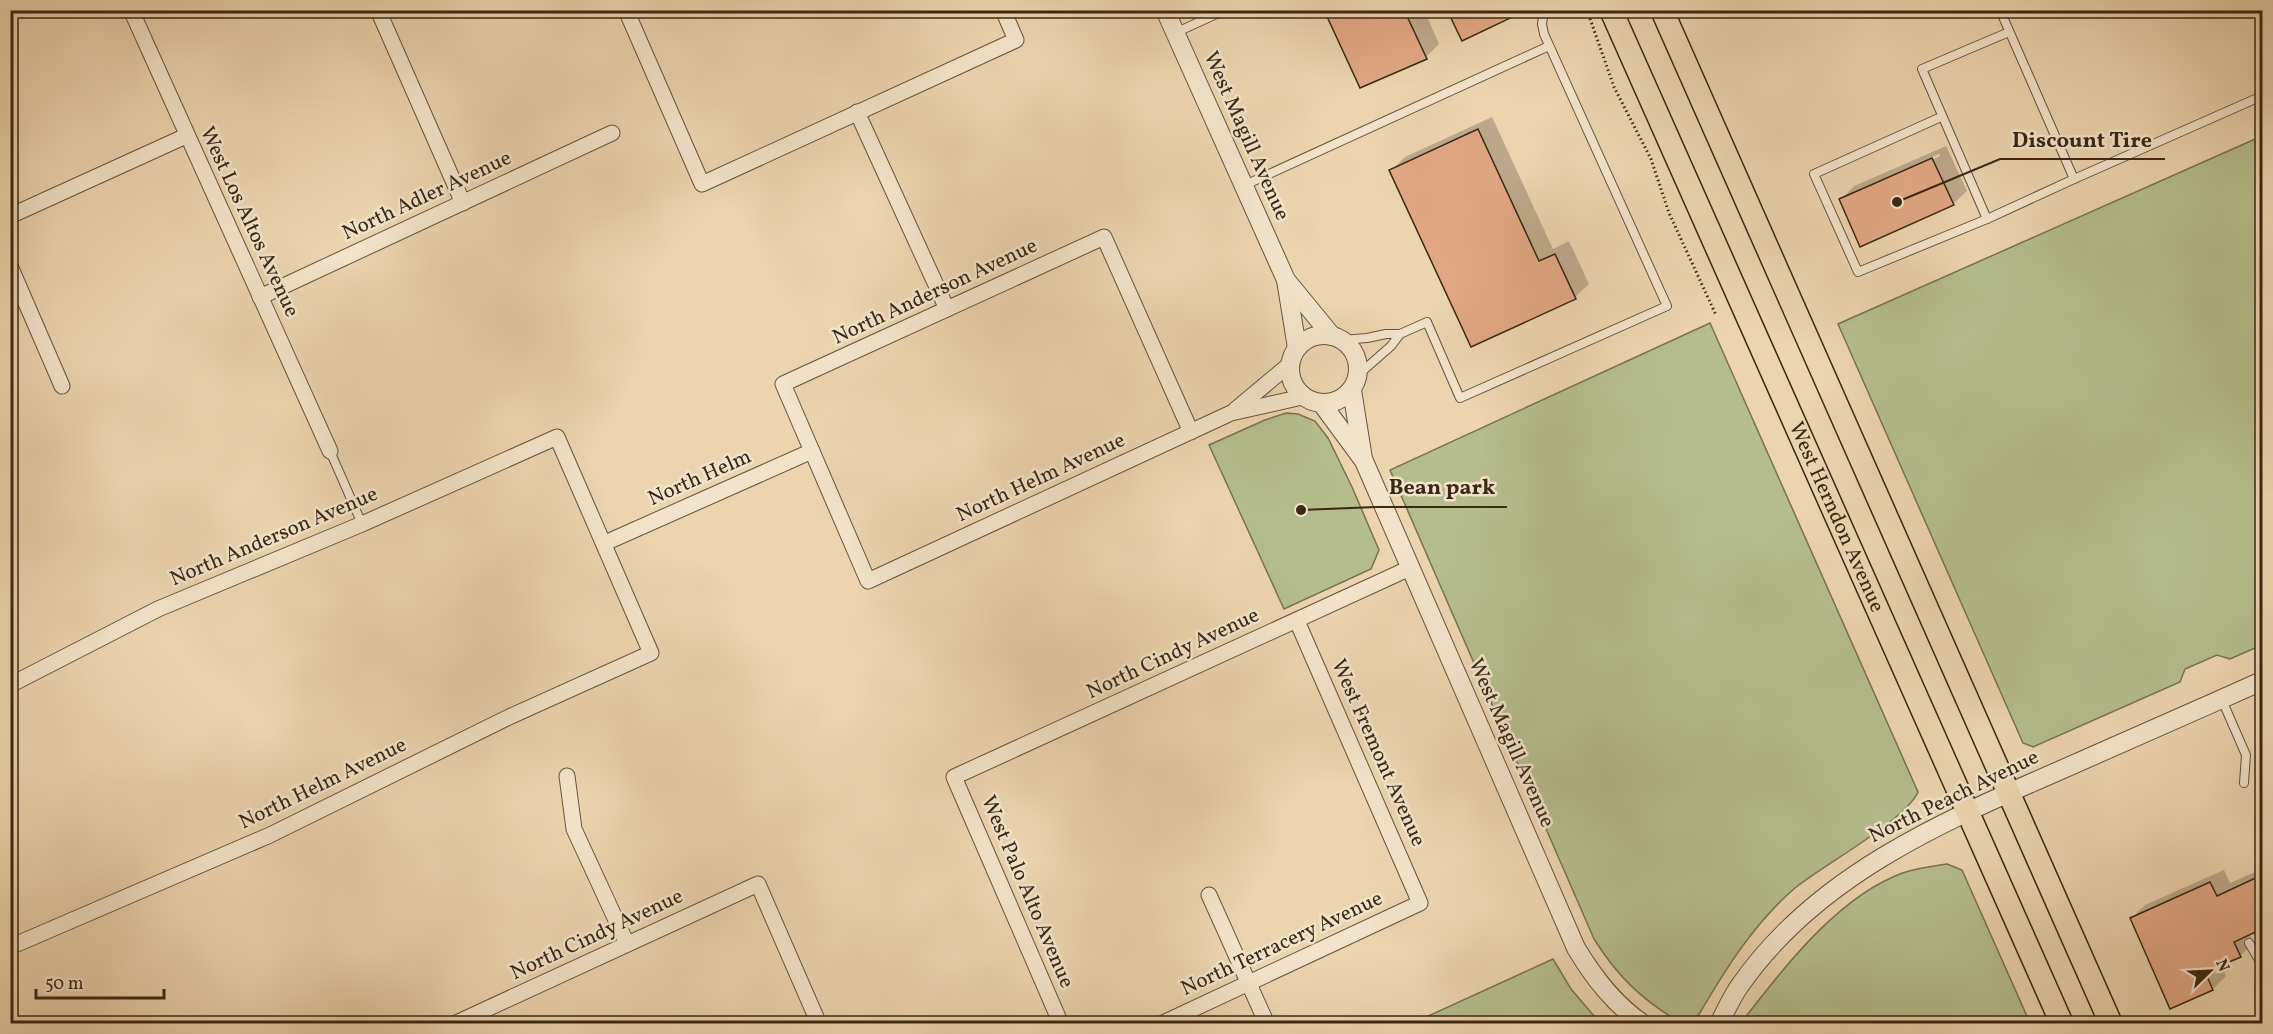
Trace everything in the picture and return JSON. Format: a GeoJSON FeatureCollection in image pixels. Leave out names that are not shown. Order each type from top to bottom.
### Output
{"type":"FeatureCollection","features":[{"type":"Feature","properties":{"kind":"main road","name":"West Herndon Avenue"},"geometry":{"type":"LineString","coordinates":[[1611,10],[2062,1023]]}},
{"type":"Feature","properties":{"kind":"main road"},"geometry":{"type":"LineString","coordinates":[[1662,10],[2111,1023]]}},
{"type":"Feature","properties":{"kind":"street","name":"West Los Altos Avenue"},"geometry":{"type":"LineString","coordinates":[[131,10],[330,451]]}},
{"type":"Feature","properties":{"kind":"street"},"geometry":{"type":"LineString","coordinates":[[378,10],[463,203]]}},
{"type":"Feature","properties":{"kind":"street"},"geometry":{"type":"LineString","coordinates":[[626,10],[702,184],[1017,40],[1003,10]]}},
{"type":"Feature","properties":{"kind":"street","name":"West Magill Avenue"},"geometry":{"type":"LineString","coordinates":[[1165,10],[1286,280],[1337,338]]}},
{"type":"Feature","properties":{"kind":"street"},"geometry":{"type":"LineString","coordinates":[[857,112],[947,309]]}},
{"type":"Feature","properties":{"kind":"street","name":"North Adler Avenue"},"geometry":{"type":"LineString","coordinates":[[260,297],[612,133]]}},
{"type":"Feature","properties":{"kind":"street"},"geometry":{"type":"LineString","coordinates":[[10,216],[186,136]]}},
{"type":"Feature","properties":{"kind":"street","name":"North Anderson Avenue"},"geometry":{"type":"LineString","coordinates":[[812,451],[783,384],[1104,237],[1191,432]]}},
{"type":"Feature","properties":{"kind":"street"},"geometry":{"type":"LineString","coordinates":[[10,266],[62,386]]}},
{"type":"Feature","properties":{"kind":"street","name":"West Magill Avenue"},"geometry":{"type":"LineString","coordinates":[[1286,280],[1293,356]]}},
{"type":"Feature","properties":{"kind":"street"},"geometry":{"type":"LineString","coordinates":[[1319,335],[1337,338],[1357,358],[1355,382],[1339,401],[1322,404],[1312,402],[1302,397],[1292,382],[1293,356],[1307,339],[1319,335]]}},
{"type":"Feature","properties":{"kind":"street","name":"North Helm Avenue"},"geometry":{"type":"LineString","coordinates":[[1231,414],[1293,356]]}},
{"type":"Feature","properties":{"kind":"street","name":"West Magill Avenue"},"geometry":{"type":"LineString","coordinates":[[1355,382],[1364,461]]}},
{"type":"Feature","properties":{"kind":"street","name":"North Helm Avenue"},"geometry":{"type":"LineString","coordinates":[[812,451],[868,581],[1231,414],[1302,397]]}},
{"type":"Feature","properties":{"kind":"street","name":"West Magill Avenue"},"geometry":{"type":"LineString","coordinates":[[1322,404],[1364,461],[1576,948],[1608,994],[1628,1013],[1643,1023]]}},
{"type":"Feature","properties":{"kind":"street","name":"North Anderson Avenue"},"geometry":{"type":"LineString","coordinates":[[10,685],[158,609],[362,524],[557,437],[605,543]]}},
{"type":"Feature","properties":{"kind":"street","name":"North Helm"},"geometry":{"type":"LineString","coordinates":[[605,543],[812,451]]}},
{"type":"Feature","properties":{"kind":"street","name":"North Helm Avenue"},"geometry":{"type":"LineString","coordinates":[[10,947],[270,835],[509,717],[651,653],[605,543]]}},
{"type":"Feature","properties":{"kind":"street","name":"North Cindy Avenue"},"geometry":{"type":"LineString","coordinates":[[954,777],[1410,568]]}},
{"type":"Feature","properties":{"kind":"street","name":"West Fremont Avenue"},"geometry":{"type":"LineString","coordinates":[[1297,621],[1420,903]]}},
{"type":"Feature","properties":{"kind":"street","name":"North Peach Avenue"},"geometry":{"type":"LineString","coordinates":[[1719,1023],[1740,985],[1766,952],[1834,890],[1876,860],[1968,810],[2262,681]]}},
{"type":"Feature","properties":{"kind":"street"},"geometry":{"type":"LineString","coordinates":[[567,776],[574,829],[627,944]]}},
{"type":"Feature","properties":{"kind":"street","name":"West Palo Alto Avenue"},"geometry":{"type":"LineString","coordinates":[[954,777],[1061,1023]]}},
{"type":"Feature","properties":{"kind":"street","name":"North Cindy Avenue"},"geometry":{"type":"LineString","coordinates":[[454,1023],[758,884],[819,1023]]}},
{"type":"Feature","properties":{"kind":"street"},"geometry":{"type":"LineString","coordinates":[[1209,895],[1267,1023]]}},
{"type":"Feature","properties":{"kind":"street","name":"North Terracery Avenue"},"geometry":{"type":"LineString","coordinates":[[1161,1023],[1420,903]]}},
{"type":"Feature","properties":{"kind":"lane"},"geometry":{"type":"LineString","coordinates":[[1175,33],[1225,10]]}},
{"type":"Feature","properties":{"kind":"lane"},"geometry":{"type":"LineString","coordinates":[[1337,338],[1367,338],[1400,334],[1427,322],[1460,398],[1667,306],[1549,46],[1542,24],[1544,10]]}},
{"type":"Feature","properties":{"kind":"lane"},"geometry":{"type":"LineString","coordinates":[[2000,10],[2074,179]]}},
{"type":"Feature","properties":{"kind":"lane"},"geometry":{"type":"LineString","coordinates":[[1987,219],[1922,69],[2009,32]]}},
{"type":"Feature","properties":{"kind":"lane"},"geometry":{"type":"LineString","coordinates":[[1243,185],[1549,46]]}},
{"type":"Feature","properties":{"kind":"lane"},"geometry":{"type":"LineString","coordinates":[[1941,117],[1814,174],[1858,272],[1987,219],[2262,96]]}},
{"type":"Feature","properties":{"kind":"lane"},"geometry":{"type":"LineString","coordinates":[[1355,382],[1400,334]]}},
{"type":"Feature","properties":{"kind":"lane"},"geometry":{"type":"LineString","coordinates":[[330,451],[362,524]]}},
{"type":"Feature","properties":{"kind":"lane"},"geometry":{"type":"LineString","coordinates":[[2222,699],[2246,755],[2244,783]]}},
{"type":"Feature","properties":{"kind":"lane"},"geometry":{"type":"LineString","coordinates":[[2249,943],[2262,965]]}},
{"type":"Feature","properties":{"kind":"path"},"geometry":{"type":"LineString","coordinates":[[1587,10],[1614,87],[1651,159],[1669,213],[1716,315]]}},
{"type":"Feature","properties":{"kind":"green space"},"geometry":{"type":"Polygon","coordinates":[[[2262,136],[2262,645],[2230,659],[2217,655],[2185,669],[2180,682],[2033,747],[2023,743],[1838,324],[2262,136]]]}},
{"type":"Feature","properties":{"kind":"green space"},"geometry":{"type":"Polygon","coordinates":[[[1710,323],[1918,792],[1910,804],[1881,829],[1808,878],[1780,902],[1741,948],[1698,1016],[1681,1023],[1654,1006],[1632,987],[1612,965],[1594,939],[1390,470],[1710,323]]]}},
{"type":"Feature","properties":{"kind":"green space"},"geometry":{"type":"Polygon","coordinates":[[[1286,413],[1298,414],[1315,421],[1328,438],[1379,550],[1371,569],[1284,609],[1209,445],[1286,413]]]}},
{"type":"Feature","properties":{"kind":"green space"},"geometry":{"type":"Polygon","coordinates":[[[1947,864],[1962,870],[2030,1023],[1741,1023],[1790,961],[1849,904],[1899,874],[1947,864]]]}},
{"type":"Feature","properties":{"kind":"green space"},"geometry":{"type":"Polygon","coordinates":[[[1553,959],[1571,989],[1600,1023],[1413,1023],[1553,959]]]}},
{"type":"Feature","properties":{"kind":"building"},"geometry":{"type":"Polygon","coordinates":[[[1324,10],[1413,10],[1406,14],[1427,59],[1360,88],[1324,10]]]}},
{"type":"Feature","properties":{"kind":"building"},"geometry":{"type":"Polygon","coordinates":[[[1447,10],[1527,10],[1462,41],[1447,10]]]}},
{"type":"Feature","properties":{"kind":"building"},"geometry":{"type":"Polygon","coordinates":[[[1478,129],[1539,261],[1555,254],[1576,299],[1471,347],[1389,170],[1478,129]]]}},
{"type":"Feature","properties":{"kind":"building"},"geometry":{"type":"Polygon","coordinates":[[[1932,158],[1954,205],[1860,247],[1839,199],[1932,158]]]}},
{"type":"Feature","properties":{"kind":"building"},"geometry":{"type":"Polygon","coordinates":[[[2262,875],[2262,929],[2234,942],[2241,957],[2205,972],[2213,990],[2170,1009],[2130,918],[2210,882],[2217,896],[2262,875]]]}},
{"type":"Feature","properties":{"kind":"place","name":"Discount Tire"},"geometry":{"type":"Point","coordinates":[1897,202]}},
{"type":"Feature","properties":{"kind":"place","name":"Bean park"},"geometry":{"type":"Point","coordinates":[1301,510]}}]}
